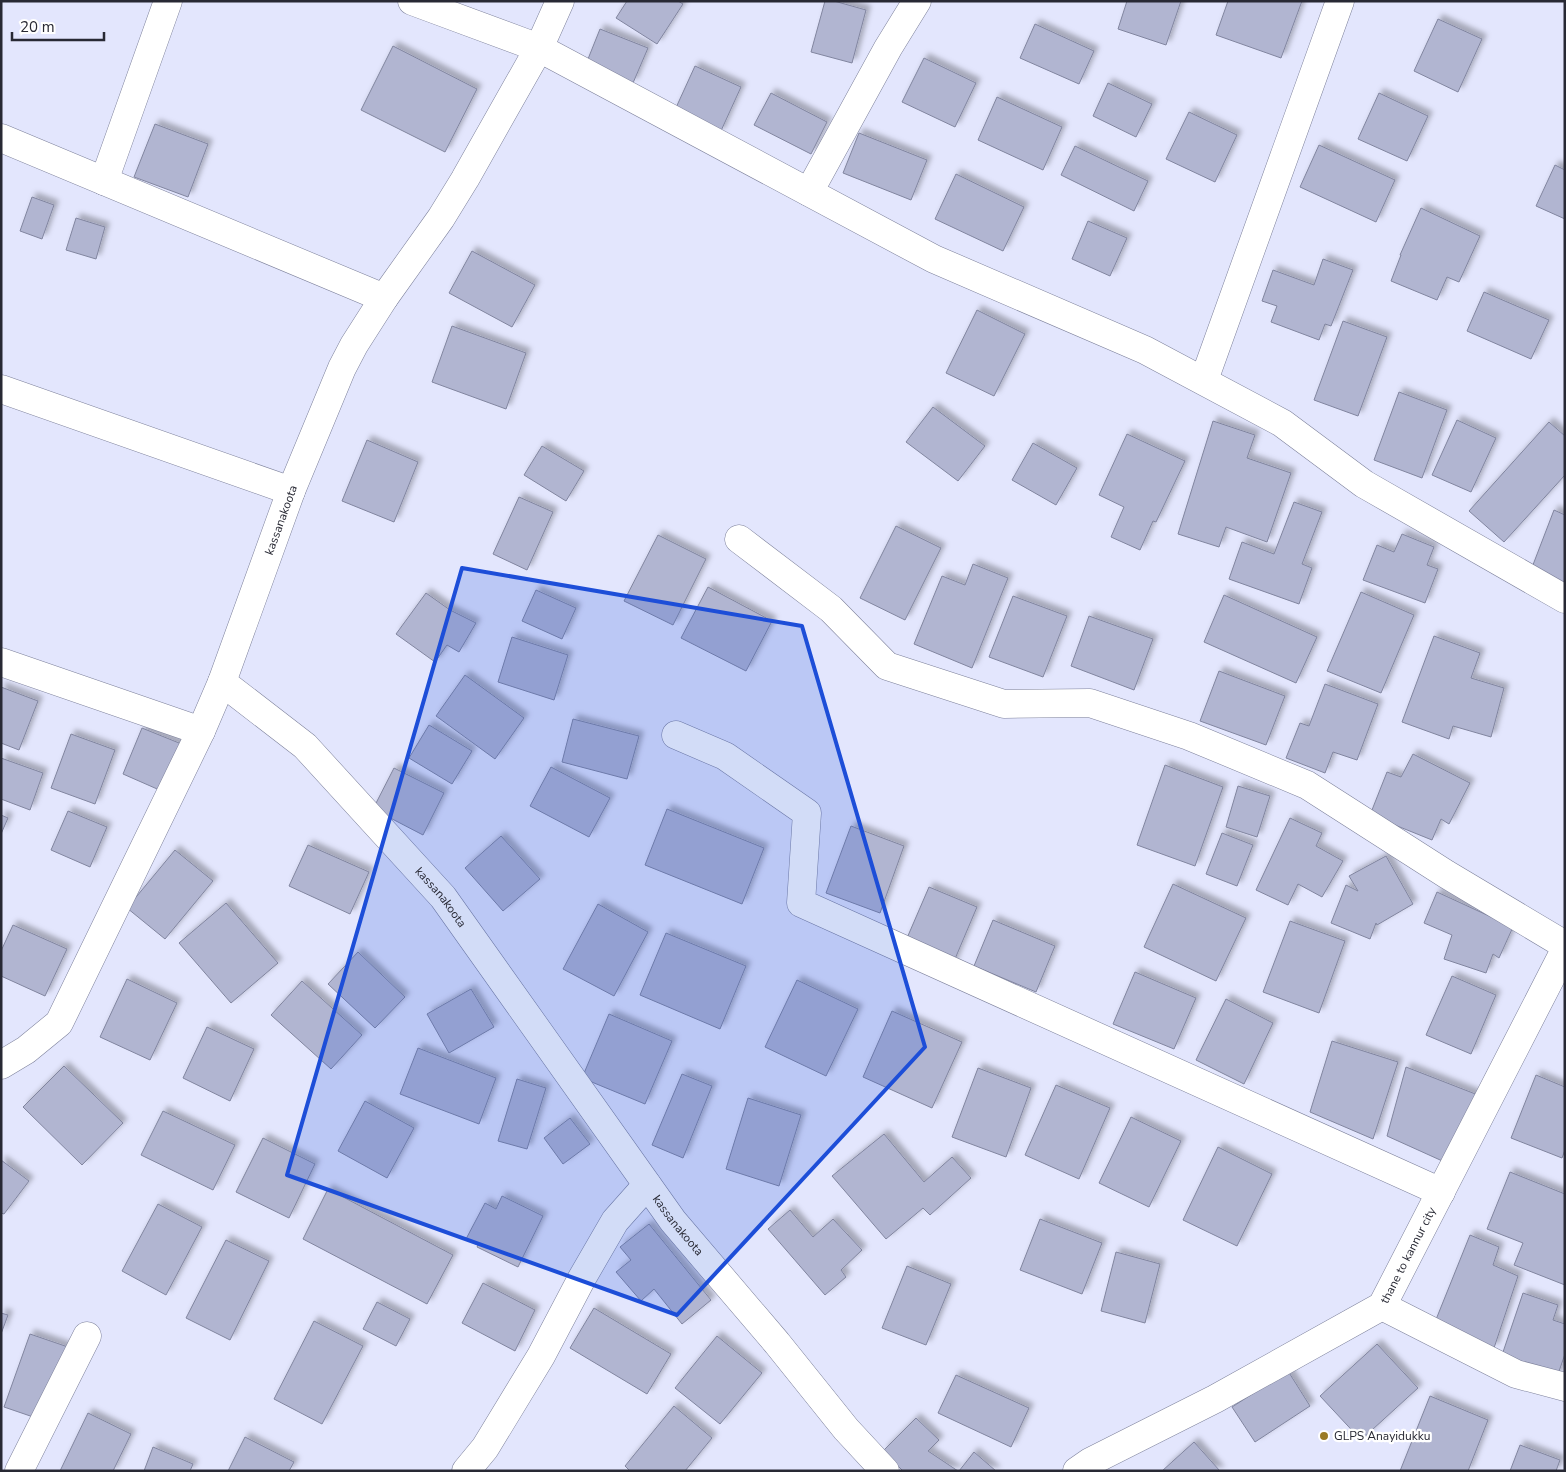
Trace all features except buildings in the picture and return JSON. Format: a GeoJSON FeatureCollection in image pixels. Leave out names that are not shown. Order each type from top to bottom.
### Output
{"type":"FeatureCollection","features":[{"type":"Feature","properties":{"kind":"street"},"geometry":{"type":"LineString","coordinates":[[104,181],[168,1]]}},
{"type":"Feature","properties":{"kind":"street"},"geometry":{"type":"LineString","coordinates":[[412,1],[539,48],[934,259],[1145,350],[1204,380],[1282,422],[1364,484],[1565,599]]}},
{"type":"Feature","properties":{"kind":"street","name":"kassanakoota"},"geometry":{"type":"LineString","coordinates":[[560,1],[539,48],[441,218],[384,298],[354,345],[342,368],[291,491],[222,682],[305,746],[443,897],[673,1221],[777,1343],[846,1429],[885,1471]]}},
{"type":"Feature","properties":{"kind":"street"},"geometry":{"type":"LineString","coordinates":[[809,192],[888,48],[917,1]]}},
{"type":"Feature","properties":{"kind":"street"},"geometry":{"type":"LineString","coordinates":[[1204,380],[1340,1]]}},
{"type":"Feature","properties":{"kind":"street"},"geometry":{"type":"LineString","coordinates":[[1,138],[384,298]]}},
{"type":"Feature","properties":{"kind":"street"},"geometry":{"type":"LineString","coordinates":[[1,389],[291,491]]}},
{"type":"Feature","properties":{"kind":"street"},"geometry":{"type":"LineString","coordinates":[[739,539],[831,610],[887,666],[1004,704],[1090,703],[1189,736],[1307,785],[1446,874],[1565,945]]}},
{"type":"Feature","properties":{"kind":"street"},"geometry":{"type":"LineString","coordinates":[[1,662],[201,731]]}},
{"type":"Feature","properties":{"kind":"street"},"geometry":{"type":"LineString","coordinates":[[1,1065],[26,1050],[59,1023],[201,731],[222,682]]}},
{"type":"Feature","properties":{"kind":"street"},"geometry":{"type":"LineString","coordinates":[[676,735],[725,756],[807,813],[801,903],[1441,1192]]}},
{"type":"Feature","properties":{"kind":"street","name":"thane to kannur city"},"geometry":{"type":"LineString","coordinates":[[1078,1471],[1090,1462],[1214,1399],[1382,1306],[1565,950]]}},
{"type":"Feature","properties":{"kind":"street"},"geometry":{"type":"LineString","coordinates":[[466,1471],[485,1448],[541,1356],[582,1278],[616,1221],[648,1185]]}},
{"type":"Feature","properties":{"kind":"street"},"geometry":{"type":"LineString","coordinates":[[1382,1306],[1516,1374],[1565,1387]]}},
{"type":"Feature","properties":{"kind":"street"},"geometry":{"type":"LineString","coordinates":[[19,1471],[87,1336]]}},
{"type":"Feature","properties":{"kind":"highlighted area"},"geometry":{"type":"Polygon","coordinates":[[[462,568],[802,626],[925,1047],[677,1315],[287,1175],[462,568]]]}},
{"type":"Feature","properties":{"kind":"place","name":"GLPS Anayidukku"},"geometry":{"type":"Point","coordinates":[1324,1436]}}]}
